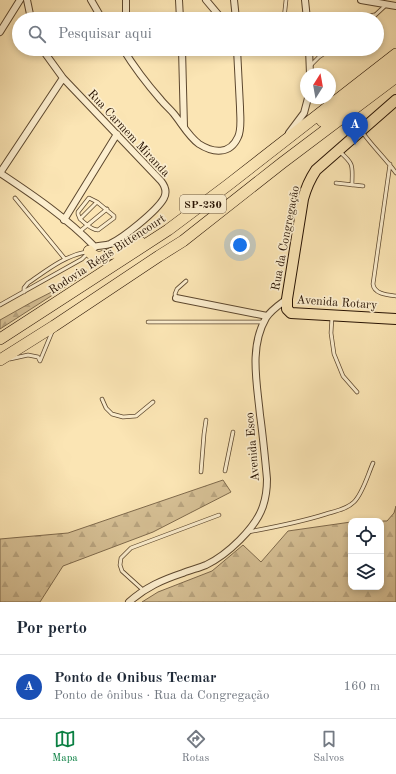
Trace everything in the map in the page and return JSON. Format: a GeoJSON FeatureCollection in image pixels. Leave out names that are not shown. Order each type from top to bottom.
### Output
{"type":"FeatureCollection","features":[{"type":"Feature","properties":{"kind":"highway"},"geometry":{"type":"LineString","coordinates":[[272,151],[288,134],[351,81],[364,74],[396,47]]}},
{"type":"Feature","properties":{"kind":"highway","name":"Rodovia Régis Bittencourt"},"geometry":{"type":"LineString","coordinates":[[0,339],[168,230],[396,54]]}},
{"type":"Feature","properties":{"kind":"highway"},"geometry":{"type":"LineString","coordinates":[[228,185],[282,150],[396,65]]}},
{"type":"Feature","properties":{"kind":"highway","name":"SP-230"},"geometry":{"type":"LineString","coordinates":[[0,361],[183,241],[282,163],[396,77]]}},
{"type":"Feature","properties":{"kind":"highway"},"geometry":{"type":"LineString","coordinates":[[92,249],[94,256],[100,257],[124,249],[168,230]]}},
{"type":"Feature","properties":{"kind":"main road","name":"Rua da Congregação"},"geometry":{"type":"LineString","coordinates":[[286,299],[303,199],[311,177],[316,170],[396,100]]}},
{"type":"Feature","properties":{"kind":"main road","name":"Avenida Rotary"},"geometry":{"type":"LineString","coordinates":[[286,299],[287,309],[291,313],[396,319]]}},
{"type":"Feature","properties":{"kind":"street"},"geometry":{"type":"LineString","coordinates":[[12,12],[20,0]]}},
{"type":"Feature","properties":{"kind":"street"},"geometry":{"type":"LineString","coordinates":[[27,0],[30,12]]}},
{"type":"Feature","properties":{"kind":"street"},"geometry":{"type":"LineString","coordinates":[[91,0],[98,12]]}},
{"type":"Feature","properties":{"kind":"street"},"geometry":{"type":"LineString","coordinates":[[126,0],[126,12]]}},
{"type":"Feature","properties":{"kind":"street"},"geometry":{"type":"LineString","coordinates":[[179,0],[180,12]]}},
{"type":"Feature","properties":{"kind":"street"},"geometry":{"type":"LineString","coordinates":[[206,0],[216,12]]}},
{"type":"Feature","properties":{"kind":"street"},"geometry":{"type":"LineString","coordinates":[[234,0],[235,12]]}},
{"type":"Feature","properties":{"kind":"street"},"geometry":{"type":"LineString","coordinates":[[305,0],[306,12]]}},
{"type":"Feature","properties":{"kind":"street"},"geometry":{"type":"LineString","coordinates":[[361,0],[396,6]]}},
{"type":"Feature","properties":{"kind":"street"},"geometry":{"type":"LineString","coordinates":[[0,32],[12,13]]}},
{"type":"Feature","properties":{"kind":"street","name":"Rua Carmem Miranda"},"geometry":{"type":"LineString","coordinates":[[47,56],[63,78],[164,184],[164,198],[147,218],[109,244],[92,249]]}},
{"type":"Feature","properties":{"kind":"street"},"geometry":{"type":"LineString","coordinates":[[128,56],[161,101],[198,143],[212,151],[225,151],[231,146],[238,136],[240,118],[237,56]]}},
{"type":"Feature","properties":{"kind":"street"},"geometry":{"type":"LineString","coordinates":[[182,56],[184,127]]}},
{"type":"Feature","properties":{"kind":"street"},"geometry":{"type":"LineString","coordinates":[[309,56],[310,67]]}},
{"type":"Feature","properties":{"kind":"street"},"geometry":{"type":"LineString","coordinates":[[63,78],[0,173],[44,204],[79,232],[92,249]]}},
{"type":"Feature","properties":{"kind":"street"},"geometry":{"type":"LineString","coordinates":[[288,134],[304,113],[306,104]]}},
{"type":"Feature","properties":{"kind":"street"},"geometry":{"type":"LineString","coordinates":[[64,220],[117,134]]}},
{"type":"Feature","properties":{"kind":"street"},"geometry":{"type":"LineString","coordinates":[[176,298],[267,316]]}},
{"type":"Feature","properties":{"kind":"street","name":"Avenida Esco"},"geometry":{"type":"LineString","coordinates":[[129,602],[143,590],[164,579],[206,565],[217,558],[231,548],[247,532],[263,508],[267,492],[267,479],[256,376],[256,355],[258,339],[267,316],[286,299]]}},
{"type":"Feature","properties":{"kind":"lane"},"geometry":{"type":"LineString","coordinates":[[285,12],[286,0]]}},
{"type":"Feature","properties":{"kind":"lane"},"geometry":{"type":"LineString","coordinates":[[378,12],[387,4]]}},
{"type":"Feature","properties":{"kind":"lane"},"geometry":{"type":"LineString","coordinates":[[310,67],[319,57]]}},
{"type":"Feature","properties":{"kind":"lane"},"geometry":{"type":"LineString","coordinates":[[361,131],[396,173]]}},
{"type":"Feature","properties":{"kind":"lane"},"geometry":{"type":"LineString","coordinates":[[338,151],[351,163],[352,185]]}},
{"type":"Feature","properties":{"kind":"lane"},"geometry":{"type":"LineString","coordinates":[[390,164],[373,288],[378,292],[396,296]]}},
{"type":"Feature","properties":{"kind":"lane"},"geometry":{"type":"LineString","coordinates":[[336,183],[363,186]]}},
{"type":"Feature","properties":{"kind":"lane"},"geometry":{"type":"LineString","coordinates":[[15,198],[65,259]]}},
{"type":"Feature","properties":{"kind":"lane"},"geometry":{"type":"LineString","coordinates":[[90,198],[107,209],[114,216],[114,218],[98,230],[95,230],[87,225],[80,219],[78,214],[90,198]]}},
{"type":"Feature","properties":{"kind":"lane"},"geometry":{"type":"LineString","coordinates":[[80,219],[97,202]]}},
{"type":"Feature","properties":{"kind":"lane"},"geometry":{"type":"LineString","coordinates":[[79,232],[107,209]]}},
{"type":"Feature","properties":{"kind":"lane"},"geometry":{"type":"LineString","coordinates":[[24,292],[24,288],[28,283],[65,259],[92,249]]}},
{"type":"Feature","properties":{"kind":"lane"},"geometry":{"type":"LineString","coordinates":[[0,305],[82,259],[92,249]]}},
{"type":"Feature","properties":{"kind":"lane"},"geometry":{"type":"LineString","coordinates":[[176,298],[175,294],[177,289],[186,282]]}},
{"type":"Feature","properties":{"kind":"lane"},"geometry":{"type":"LineString","coordinates":[[332,315],[331,333],[334,354],[343,376],[357,392]]}},
{"type":"Feature","properties":{"kind":"lane"},"geometry":{"type":"LineString","coordinates":[[148,322],[264,322]]}},
{"type":"Feature","properties":{"kind":"lane"},"geometry":{"type":"LineString","coordinates":[[0,361],[28,355],[38,357],[40,360],[54,326]]}},
{"type":"Feature","properties":{"kind":"lane"},"geometry":{"type":"LineString","coordinates":[[102,398],[106,408],[112,414],[123,417],[136,416],[153,402]]}},
{"type":"Feature","properties":{"kind":"lane"},"geometry":{"type":"LineString","coordinates":[[201,472],[206,420]]}},
{"type":"Feature","properties":{"kind":"lane"},"geometry":{"type":"LineString","coordinates":[[225,471],[234,432]]}},
{"type":"Feature","properties":{"kind":"lane"},"geometry":{"type":"LineString","coordinates":[[247,532],[308,519],[349,506],[360,494],[373,463]]}},
{"type":"Feature","properties":{"kind":"lane"},"geometry":{"type":"LineString","coordinates":[[143,590],[122,571],[120,558],[131,548],[219,515]]}},
{"type":"Feature","properties":{"kind":"green space"},"geometry":{"type":"Polygon","coordinates":[[[79,278],[0,329],[0,320],[79,278]]]}},
{"type":"Feature","properties":{"kind":"green space"},"geometry":{"type":"Polygon","coordinates":[[[223,480],[231,492],[153,532],[63,566],[40,602],[0,602],[0,539],[68,533],[223,480]]]}},
{"type":"Feature","properties":{"kind":"green space"},"geometry":{"type":"Polygon","coordinates":[[[396,506],[396,602],[142,602],[158,592],[212,571],[243,545],[261,562],[288,531],[348,522],[348,590],[384,590],[384,521],[387,521],[394,513],[396,506]]]}},
{"type":"Feature","properties":{"kind":"place","name":"Ponto de Onibus Tecmar"},"geometry":{"type":"Point","coordinates":[355,145]}}]}
